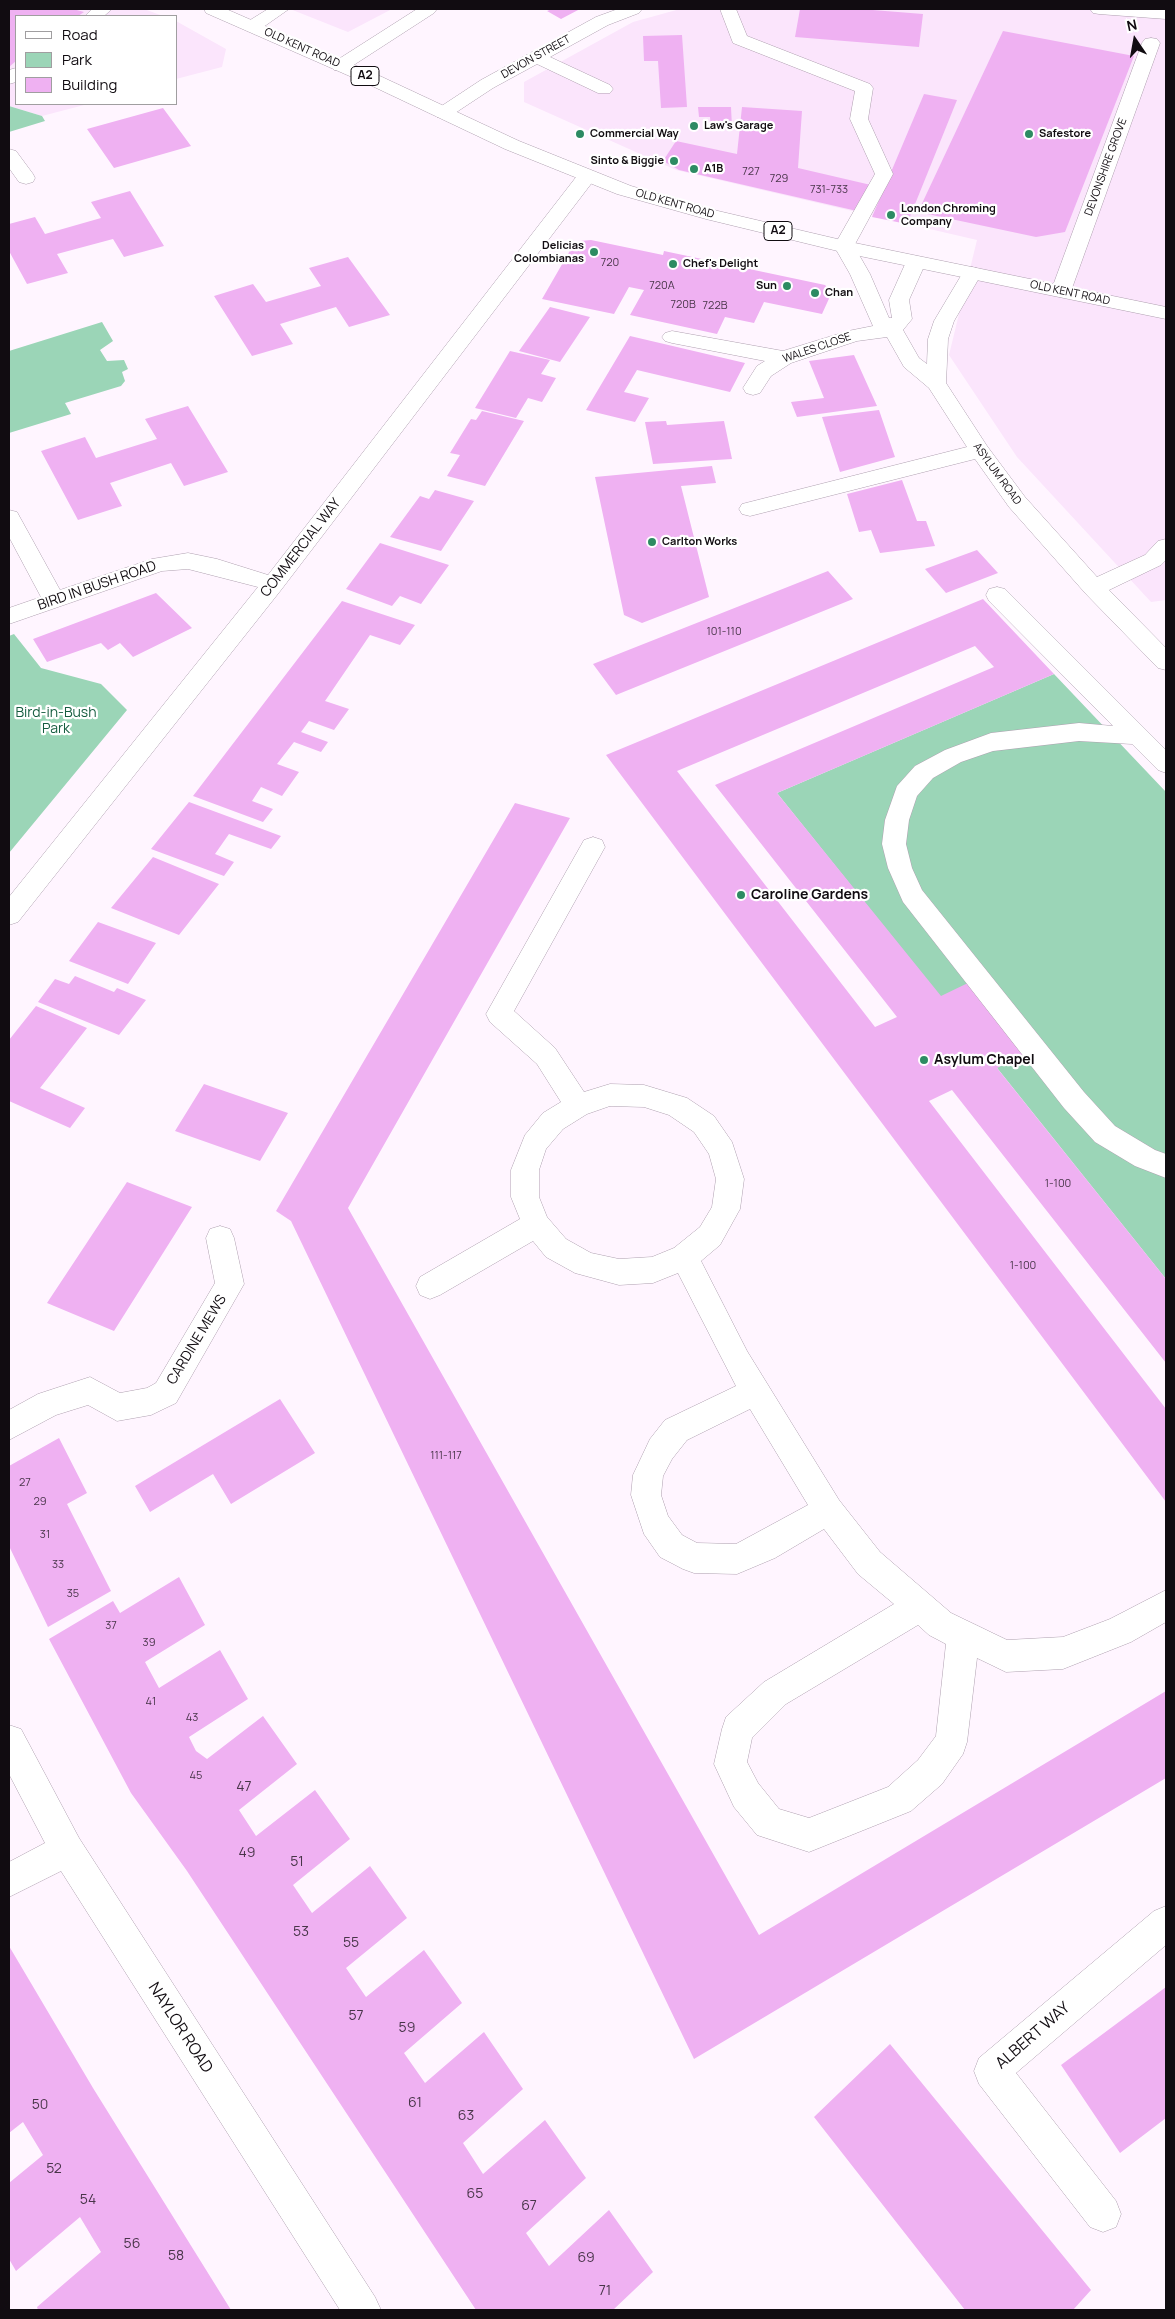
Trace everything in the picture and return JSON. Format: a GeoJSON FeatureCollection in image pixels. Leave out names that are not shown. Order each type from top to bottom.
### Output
{"type":"FeatureCollection","features":[{"type":"Feature","properties":{"kind":"main road","name":"OLD KENT ROAD"},"geometry":{"type":"LineString","coordinates":[[212,9],[443,114],[587,176],[665,202],[916,262],[1166,313]]}},
{"type":"Feature","properties":{"kind":"main road"},"geometry":{"type":"LineString","coordinates":[[253,26],[280,9]]}},
{"type":"Feature","properties":{"kind":"main road"},"geometry":{"type":"LineString","coordinates":[[340,66],[428,9]]}},
{"type":"Feature","properties":{"kind":"main road","name":"DEVON STREET"},"geometry":{"type":"LineString","coordinates":[[443,114],[487,84],[602,21],[633,9]]}},
{"type":"Feature","properties":{"kind":"main road"},"geometry":{"type":"LineString","coordinates":[[728,9],[739,40],[864,88],[859,119],[884,174],[844,246]]}},
{"type":"Feature","properties":{"kind":"main road"},"geometry":{"type":"LineString","coordinates":[[1099,9],[1166,14]]}},
{"type":"Feature","properties":{"kind":"main road","name":"DEVONSHIRE GROVE"},"geometry":{"type":"LineString","coordinates":[[1061,291],[1152,43]]}},
{"type":"Feature","properties":{"kind":"main road"},"geometry":{"type":"LineString","coordinates":[[536,57],[604,89]]}},
{"type":"Feature","properties":{"kind":"main road"},"geometry":{"type":"LineString","coordinates":[[9,155],[26,178]]}},
{"type":"Feature","properties":{"kind":"main road","name":"COMMERCIAL WAY"},"geometry":{"type":"LineString","coordinates":[[9,916],[273,584],[587,176]]}},
{"type":"Feature","properties":{"kind":"main road","name":"ASYLUM ROAD"},"geometry":{"type":"LineString","coordinates":[[844,246],[860,274],[880,322],[893,330],[911,362],[936,383],[980,451],[1017,502],[1094,588],[1166,662]]}},
{"type":"Feature","properties":{"kind":"main road"},"geometry":{"type":"LineString","coordinates":[[893,330],[902,319],[898,300],[916,262]]}},
{"type":"Feature","properties":{"kind":"main road"},"geometry":{"type":"LineString","coordinates":[[936,383],[938,340],[944,321],[972,273]]}},
{"type":"Feature","properties":{"kind":"main road","name":"WALES CLOSE"},"geometry":{"type":"LineString","coordinates":[[753,388],[764,371],[784,358],[855,335],[893,330]]}},
{"type":"Feature","properties":{"kind":"main road"},"geometry":{"type":"LineString","coordinates":[[672,337],[784,358]]}},
{"type":"Feature","properties":{"kind":"main road"},"geometry":{"type":"LineString","coordinates":[[750,509],[980,451]]}},
{"type":"Feature","properties":{"kind":"main road"},"geometry":{"type":"LineString","coordinates":[[9,517],[55,601]]}},
{"type":"Feature","properties":{"kind":"main road"},"geometry":{"type":"LineString","coordinates":[[1094,588],[1153,560],[1166,546]]}},
{"type":"Feature","properties":{"kind":"main road","name":"BIRD IN BUSH ROAD"},"geometry":{"type":"LineString","coordinates":[[9,616],[160,564],[188,561],[217,567],[273,584]]}},
{"type":"Feature","properties":{"kind":"main road"},"geometry":{"type":"LineString","coordinates":[[997,595],[1166,764]]}},
{"type":"Feature","properties":{"kind":"main road"},"geometry":{"type":"LineString","coordinates":[[1140,736],[1079,732],[1039,736],[991,742],[954,756],[924,772],[906,792],[896,820],[894,844],[900,868],[912,895],[1074,1100],[1105,1134],[1145,1158],[1166,1166]]}},
{"type":"Feature","properties":{"kind":"main road"},"geometry":{"type":"LineString","coordinates":[[578,1105],[546,1056],[499,1014],[593,847]]}},
{"type":"Feature","properties":{"kind":"main road"},"geometry":{"type":"LineString","coordinates":[[610,1095],[644,1096],[677,1106],[704,1124],[722,1150],[730,1179],[726,1209],[710,1236],[684,1257],[653,1270],[619,1272],[585,1264],[556,1248],[536,1224],[525,1197],[525,1170],[534,1143],[553,1121],[578,1105],[610,1095]]}},
{"type":"Feature","properties":{"kind":"main road"},"geometry":{"type":"LineString","coordinates":[[430,1286],[536,1224]]}},
{"type":"Feature","properties":{"kind":"main road","name":"CARDINE MEWS"},"geometry":{"type":"LineString","coordinates":[[9,1426],[48,1404],[90,1391],[117,1407],[151,1401],[166,1393],[230,1284],[220,1238]]}},
{"type":"Feature","properties":{"kind":"main road"},"geometry":{"type":"LineString","coordinates":[[684,1257],[737,1360],[828,1510],[869,1564],[940,1624],[1006,1656],[1062,1653],[1120,1631],[1166,1605]]}},
{"type":"Feature","properties":{"kind":"main road"},"geometry":{"type":"LineString","coordinates":[[756,1391],[676,1430],[661,1449],[648,1475],[646,1495],[655,1524],[671,1546],[694,1558],[737,1559],[764,1547],[828,1510]]}},
{"type":"Feature","properties":{"kind":"main road"},"geometry":{"type":"LineString","coordinates":[[920,1606],[813,1672],[775,1693],[738,1730],[730,1764],[746,1795],[769,1823],[809,1835],[899,1799],[930,1772],[951,1742],[956,1712],[963,1635]]}},
{"type":"Feature","properties":{"kind":"main road","name":"NAYLOR ROAD"},"geometry":{"type":"LineString","coordinates":[[9,1741],[67,1850],[362,2310]]}},
{"type":"Feature","properties":{"kind":"main road"},"geometry":{"type":"LineString","coordinates":[[9,1880],[67,1850]]}},
{"type":"Feature","properties":{"kind":"main road","name":"ALBERT WAY"},"geometry":{"type":"LineString","coordinates":[[1103,2214],[992,2071],[1166,1923]]}},
{"type":"Feature","properties":{"kind":"shaded area"},"geometry":{"type":"Polygon","coordinates":[[[9,9],[144,9],[160,15],[15,15],[15,105],[84,105],[42,116],[9,106],[9,9]]]}},
{"type":"Feature","properties":{"kind":"shaded area"},"geometry":{"type":"Polygon","coordinates":[[[290,9],[392,9],[348,32],[290,9]]]}},
{"type":"Feature","properties":{"kind":"shaded area"},"geometry":{"type":"Polygon","coordinates":[[[680,9],[1166,9],[1166,600],[1151,602],[1017,457],[949,355],[977,240],[676,170],[524,102],[524,82],[633,22],[680,9]]]}},
{"type":"Feature","properties":{"kind":"shaded area"},"geometry":{"type":"Polygon","coordinates":[[[178,22],[226,49],[222,67],[178,78],[178,22]]]}},
{"type":"Feature","properties":{"kind":"green space"},"geometry":{"type":"Polygon","coordinates":[[[9,106],[42,116],[45,121],[9,132],[9,106]]]}},
{"type":"Feature","properties":{"kind":"green space"},"geometry":{"type":"Polygon","coordinates":[[[102,322],[113,341],[100,350],[107,361],[124,360],[128,369],[122,372],[125,381],[121,386],[65,403],[71,414],[9,433],[9,351],[102,322]]]}},
{"type":"Feature","properties":{"kind":"green space","name":"Bird-in-Bush Park"},"geometry":{"type":"Polygon","coordinates":[[[14,634],[41,668],[101,684],[127,710],[9,853],[9,636],[14,634]]]}},
{"type":"Feature","properties":{"kind":"green space"},"geometry":{"type":"Polygon","coordinates":[[[1054,674],[1166,792],[1166,1279],[777,793],[1054,674]]]}},
{"type":"Feature","properties":{"kind":"building"},"geometry":{"type":"Polygon","coordinates":[[[9,9],[73,9],[84,12],[80,15],[15,15],[15,62],[9,67],[9,9]]]}},
{"type":"Feature","properties":{"kind":"building"},"geometry":{"type":"Polygon","coordinates":[[[552,9],[580,9],[561,19],[547,11],[552,9]]]}},
{"type":"Feature","properties":{"kind":"building"},"geometry":{"type":"Polygon","coordinates":[[[800,9],[860,9],[923,14],[919,47],[795,37],[800,9]]]}},
{"type":"Feature","properties":{"kind":"building","name":"Safestore"},"geometry":{"type":"Polygon","coordinates":[[[1003,31],[1134,56],[1065,232],[1036,237],[918,212],[1003,31]]]}},
{"type":"Feature","properties":{"kind":"building"},"geometry":{"type":"Polygon","coordinates":[[[682,35],[687,107],[661,108],[658,61],[644,61],[643,36],[682,35]]]}},
{"type":"Feature","properties":{"kind":"building"},"geometry":{"type":"Polygon","coordinates":[[[924,94],[957,100],[907,224],[872,217],[924,94]]]}},
{"type":"Feature","properties":{"kind":"building"},"geometry":{"type":"Polygon","coordinates":[[[698,107],[731,107],[732,127],[711,128],[710,117],[699,117],[698,107]]]}},
{"type":"Feature","properties":{"kind":"building"},"geometry":{"type":"Polygon","coordinates":[[[742,107],[802,111],[798,168],[871,185],[857,211],[679,170],[663,161],[676,141],[737,154],[742,107]]]}},
{"type":"Feature","properties":{"kind":"building"},"geometry":{"type":"Polygon","coordinates":[[[163,108],[191,146],[114,168],[87,129],[163,108]]]}},
{"type":"Feature","properties":{"kind":"building"},"geometry":{"type":"Polygon","coordinates":[[[130,191],[164,246],[124,257],[113,239],[57,254],[68,273],[27,284],[9,251],[9,224],[35,217],[45,234],[101,218],[91,202],[130,191]]]}},
{"type":"Feature","properties":{"kind":"building"},"geometry":{"type":"Polygon","coordinates":[[[591,240],[663,255],[664,251],[825,285],[832,292],[822,314],[764,302],[754,323],[725,317],[717,334],[630,315],[644,290],[629,287],[614,314],[542,299],[572,247],[580,241],[591,240]]]}},
{"type":"Feature","properties":{"kind":"building"},"geometry":{"type":"Polygon","coordinates":[[[348,257],[390,315],[349,327],[336,307],[280,324],[293,344],[252,356],[214,296],[253,284],[266,302],[321,286],[309,268],[348,257]]]}},
{"type":"Feature","properties":{"kind":"building"},"geometry":{"type":"Polygon","coordinates":[[[550,307],[590,317],[560,362],[519,351],[550,307]]]}},
{"type":"Feature","properties":{"kind":"building"},"geometry":{"type":"Polygon","coordinates":[[[630,336],[745,363],[730,392],[637,370],[624,392],[649,398],[635,422],[586,410],[630,336]]]}},
{"type":"Feature","properties":{"kind":"building"},"geometry":{"type":"Polygon","coordinates":[[[510,351],[550,360],[541,374],[556,378],[542,402],[528,398],[516,418],[475,408],[510,351]]]}},
{"type":"Feature","properties":{"kind":"building"},"geometry":{"type":"Polygon","coordinates":[[[854,355],[877,406],[797,417],[791,402],[824,398],[809,361],[854,355]]]}},
{"type":"Feature","properties":{"kind":"building"},"geometry":{"type":"Polygon","coordinates":[[[188,406],[228,472],[184,486],[171,463],[110,483],[122,506],[78,520],[41,451],[85,437],[96,458],[157,439],[145,419],[188,406]]]}},
{"type":"Feature","properties":{"kind":"building"},"geometry":{"type":"Polygon","coordinates":[[[879,410],[895,457],[840,472],[822,417],[879,410]]]}},
{"type":"Feature","properties":{"kind":"building"},"geometry":{"type":"Polygon","coordinates":[[[482,411],[524,421],[485,486],[447,476],[460,455],[450,453],[471,419],[476,420],[482,411]]]}},
{"type":"Feature","properties":{"kind":"building"},"geometry":{"type":"Polygon","coordinates":[[[666,421],[667,425],[724,421],[732,459],[653,464],[645,422],[666,421]]]}},
{"type":"Feature","properties":{"kind":"building","name":"Carlton Works"},"geometry":{"type":"Polygon","coordinates":[[[712,466],[716,483],[681,486],[709,597],[642,623],[624,615],[595,477],[712,466]]]}},
{"type":"Feature","properties":{"kind":"building"},"geometry":{"type":"Polygon","coordinates":[[[902,480],[917,521],[926,521],[935,546],[880,553],[871,530],[859,532],[847,494],[902,480]]]}},
{"type":"Feature","properties":{"kind":"building"},"geometry":{"type":"Polygon","coordinates":[[[435,490],[474,501],[441,551],[390,537],[420,496],[429,499],[435,490]]]}},
{"type":"Feature","properties":{"kind":"building"},"geometry":{"type":"Polygon","coordinates":[[[380,543],[449,565],[421,604],[400,596],[392,606],[346,589],[380,543]]]}},
{"type":"Feature","properties":{"kind":"building"},"geometry":{"type":"Polygon","coordinates":[[[977,550],[998,573],[946,593],[925,569],[977,550]]]}},
{"type":"Feature","properties":{"kind":"building"},"geometry":{"type":"Polygon","coordinates":[[[828,571],[853,599],[616,695],[593,664],[828,571]]]}},
{"type":"Feature","properties":{"kind":"building"},"geometry":{"type":"Polygon","coordinates":[[[156,593],[192,628],[133,657],[120,643],[108,650],[101,643],[47,662],[33,639],[156,593]]]}},
{"type":"Feature","properties":{"kind":"building"},"geometry":{"type":"Polygon","coordinates":[[[983,599],[1054,674],[777,793],[941,996],[970,982],[1028,1053],[997,1068],[1166,1279],[1166,1363],[952,1090],[929,1101],[1166,1409],[1166,1502],[606,755],[983,599]],[[975,646],[677,771],[875,1027],[897,1017],[715,785],[994,667],[975,646]]]}},
{"type":"Feature","properties":{"kind":"building"},"geometry":{"type":"Polygon","coordinates":[[[342,601],[415,625],[400,645],[370,635],[325,701],[349,709],[334,730],[309,721],[301,732],[328,742],[321,752],[294,742],[277,764],[299,772],[282,796],[261,787],[252,801],[273,809],[263,822],[193,796],[342,601]]]}},
{"type":"Feature","properties":{"kind":"building"},"geometry":{"type":"Polygon","coordinates":[[[189,802],[281,836],[271,849],[229,834],[215,854],[234,862],[224,876],[151,849],[189,802]]]}},
{"type":"Feature","properties":{"kind":"building"},"geometry":{"type":"Polygon","coordinates":[[[515,803],[570,818],[348,1208],[759,1935],[1166,1691],[1166,1778],[694,2059],[291,1221],[276,1211],[515,803]]]}},
{"type":"Feature","properties":{"kind":"building"},"geometry":{"type":"Polygon","coordinates":[[[153,857],[219,884],[179,935],[111,908],[153,857]]]}},
{"type":"Feature","properties":{"kind":"building"},"geometry":{"type":"Polygon","coordinates":[[[98,922],[156,943],[128,984],[69,961],[98,922]]]}},
{"type":"Feature","properties":{"kind":"building"},"geometry":{"type":"Polygon","coordinates":[[[75,976],[114,992],[117,988],[146,1000],[119,1035],[38,1002],[55,979],[69,984],[75,976]]]}},
{"type":"Feature","properties":{"kind":"building"},"geometry":{"type":"Polygon","coordinates":[[[36,1006],[87,1028],[40,1088],[85,1108],[70,1128],[9,1101],[9,1040],[36,1006]]]}},
{"type":"Feature","properties":{"kind":"building"},"geometry":{"type":"Polygon","coordinates":[[[204,1084],[288,1113],[260,1161],[175,1131],[204,1084]]]}},
{"type":"Feature","properties":{"kind":"building"},"geometry":{"type":"Polygon","coordinates":[[[127,1182],[192,1207],[114,1331],[47,1303],[127,1182]]]}},
{"type":"Feature","properties":{"kind":"building"},"geometry":{"type":"Polygon","coordinates":[[[280,1399],[315,1453],[231,1504],[213,1474],[150,1512],[135,1486],[280,1399]]]}},
{"type":"Feature","properties":{"kind":"building"},"geometry":{"type":"Polygon","coordinates":[[[59,1438],[87,1493],[67,1504],[111,1591],[48,1627],[9,1546],[9,1466],[59,1438]]]}},
{"type":"Feature","properties":{"kind":"building"},"geometry":{"type":"Polygon","coordinates":[[[179,1577],[205,1625],[145,1662],[159,1688],[220,1650],[248,1699],[189,1737],[196,1751],[207,1759],[263,1716],[297,1764],[239,1810],[256,1836],[315,1790],[350,1839],[293,1885],[312,1913],[370,1866],[407,1918],[346,1968],[366,1997],[424,1950],[462,2003],[404,2053],[425,2083],[484,2032],[523,2089],[463,2143],[483,2174],[545,2120],[586,2178],[526,2233],[549,2266],[609,2210],[653,2272],[613,2310],[476,2310],[187,1871],[131,1793],[49,1639],[113,1601],[120,1613],[179,1577]]]}},
{"type":"Feature","properties":{"kind":"building"},"geometry":{"type":"Polygon","coordinates":[[[9,1946],[93,2088],[231,2310],[38,2310],[37,2307],[101,2252],[80,2217],[16,2271],[9,2259],[9,2183],[43,2155],[23,2122],[9,2133],[9,1946]]]}},
{"type":"Feature","properties":{"kind":"building"},"geometry":{"type":"Polygon","coordinates":[[[1166,1987],[1166,2118],[1120,2153],[1061,2065],[1166,1987]]]}},
{"type":"Feature","properties":{"kind":"building"},"geometry":{"type":"Polygon","coordinates":[[[890,2044],[1091,2290],[1073,2310],[965,2310],[814,2117],[890,2044]]]}},
{"type":"Feature","properties":{"kind":"place","name":"Law's Garage"},"geometry":{"type":"Point","coordinates":[694,126]}},
{"type":"Feature","properties":{"kind":"place","name":"Commercial Way"},"geometry":{"type":"Point","coordinates":[580,134]}},
{"type":"Feature","properties":{"kind":"place","name":"Safestore"},"geometry":{"type":"Point","coordinates":[1029,134]}},
{"type":"Feature","properties":{"kind":"place","name":"Sinto & Biggie"},"geometry":{"type":"Point","coordinates":[674,161]}},
{"type":"Feature","properties":{"kind":"place","name":"A1B"},"geometry":{"type":"Point","coordinates":[694,169]}},
{"type":"Feature","properties":{"kind":"place","name":"London Chroming Company"},"geometry":{"type":"Point","coordinates":[891,215]}},
{"type":"Feature","properties":{"kind":"place","name":"Delicias Colombianas"},"geometry":{"type":"Point","coordinates":[594,252]}},
{"type":"Feature","properties":{"kind":"place","name":"Chef's Delight"},"geometry":{"type":"Point","coordinates":[673,264]}},
{"type":"Feature","properties":{"kind":"place","name":"Sun"},"geometry":{"type":"Point","coordinates":[787,286]}},
{"type":"Feature","properties":{"kind":"place","name":"Chan"},"geometry":{"type":"Point","coordinates":[815,293]}},
{"type":"Feature","properties":{"kind":"place","name":"Carlton Works"},"geometry":{"type":"Point","coordinates":[652,542]}},
{"type":"Feature","properties":{"kind":"place","name":"Caroline Gardens"},"geometry":{"type":"Point","coordinates":[741,895]}},
{"type":"Feature","properties":{"kind":"place","name":"Asylum Chapel"},"geometry":{"type":"Point","coordinates":[924,1060]}}]}
